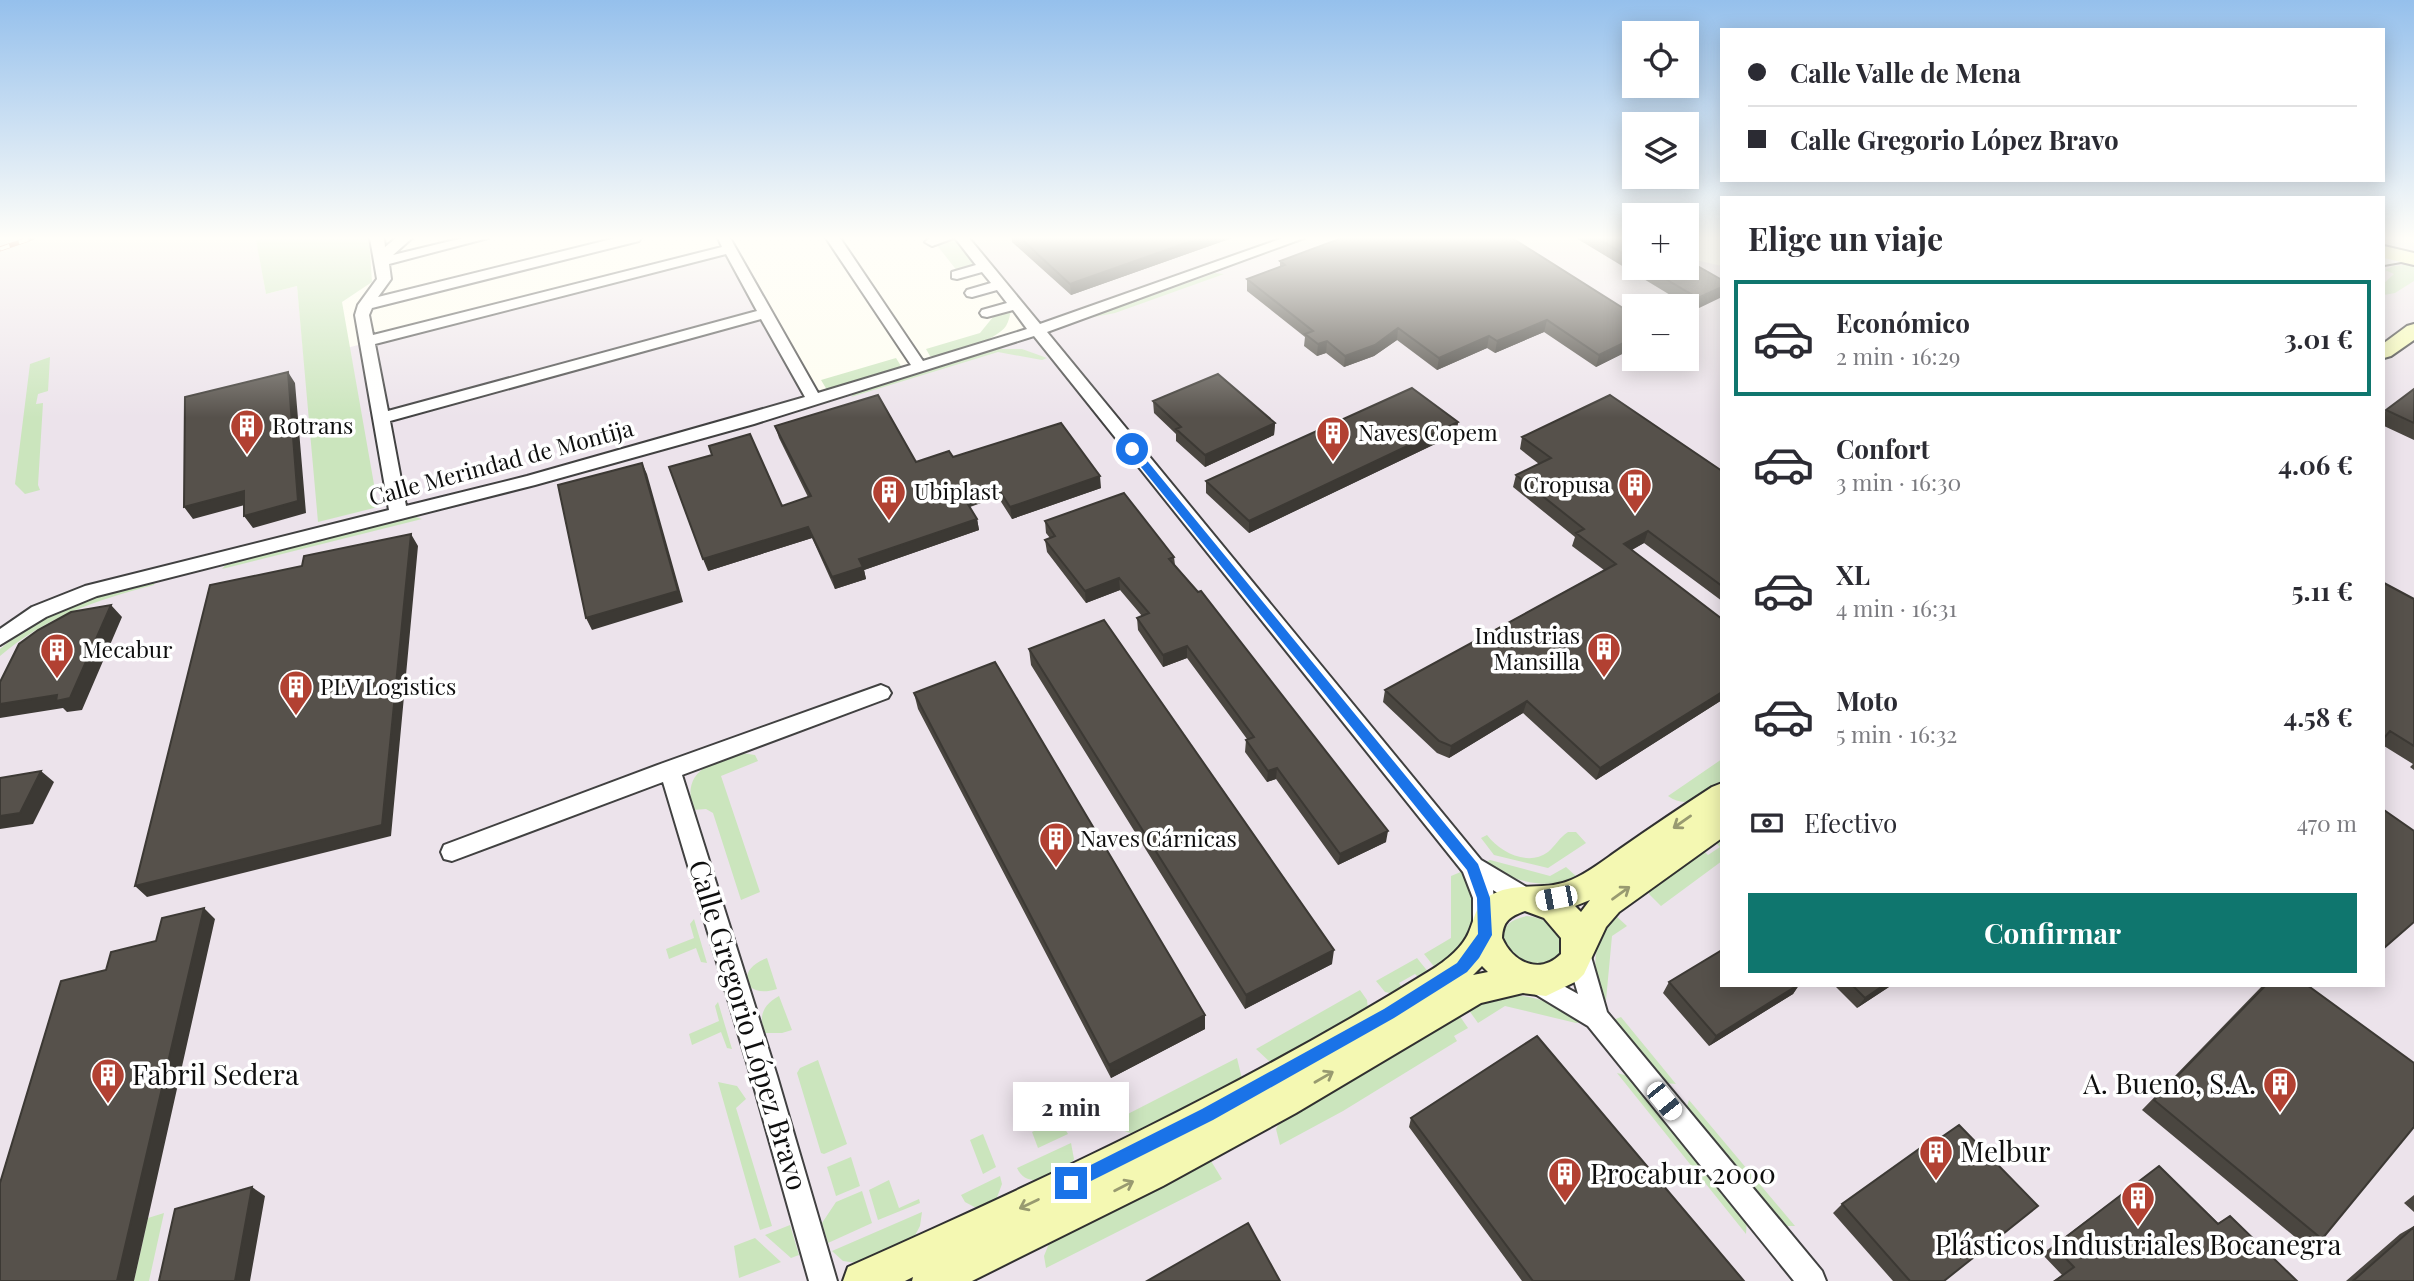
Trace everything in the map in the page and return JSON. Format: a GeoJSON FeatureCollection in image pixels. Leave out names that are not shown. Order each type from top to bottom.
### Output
{"type":"FeatureCollection","features":[{"type":"Feature","properties":{"kind":"main road"},"geometry":{"type":"LineString","coordinates":[[2385,332],[2414,311]]}},
{"type":"Feature","properties":{"kind":"main road"},"geometry":{"type":"LineString","coordinates":[[2385,351],[2414,330]]}},
{"type":"Feature","properties":{"kind":"main road"},"geometry":{"type":"LineString","coordinates":[[862,1281],[1023,1207],[1276,1077],[1462,967],[1474,954],[1489,917],[1502,904],[1572,894],[1591,886],[1720,796]]}},
{"type":"Feature","properties":{"kind":"main road"},"geometry":{"type":"LineString","coordinates":[[931,1281],[1150,1173],[1284,1101],[1474,990],[1528,979],[1545,980],[1563,974],[1575,962],[1578,949],[1595,917],[1608,902],[1720,823]]}},
{"type":"Feature","properties":{"kind":"main road"},"geometry":{"type":"LineString","coordinates":[[1532,900],[1555,908],[1567,918],[1576,931],[1578,949]]}},
{"type":"Feature","properties":{"kind":"main road"},"geometry":{"type":"LineString","coordinates":[[1485,931],[1494,958],[1507,970],[1528,979]]}},
{"type":"Feature","properties":{"kind":"street"},"geometry":{"type":"LineString","coordinates":[[371,298],[362,315],[399,515]]}},
{"type":"Feature","properties":{"kind":"street"},"geometry":{"type":"LineString","coordinates":[[365,305],[394,298]]}},
{"type":"Feature","properties":{"kind":"street"},"geometry":{"type":"LineString","coordinates":[[367,341],[527,298]]}},
{"type":"Feature","properties":{"kind":"street"},"geometry":{"type":"LineString","coordinates":[[757,298],[814,400]]}},
{"type":"Feature","properties":{"kind":"street"},"geometry":{"type":"LineString","coordinates":[[873,298],[920,367]]}},
{"type":"Feature","properties":{"kind":"street"},"geometry":{"type":"LineString","coordinates":[[1010,298],[1473,867],[1484,898],[1485,931]]}},
{"type":"Feature","properties":{"kind":"street","name":"Calle Merindad de Montija"},"geometry":{"type":"LineString","coordinates":[[0,638],[54,605],[92,591],[549,476],[814,400],[1131,298]]}},
{"type":"Feature","properties":{"kind":"street"},"geometry":{"type":"LineString","coordinates":[[986,313],[1017,306],[1045,317],[1078,317]]}},
{"type":"Feature","properties":{"kind":"street","name":"Calle Merindad de Montija"},"geometry":{"type":"LineString","coordinates":[[988,346],[1012,326],[1017,306]]}},
{"type":"Feature","properties":{"kind":"street"},"geometry":{"type":"LineString","coordinates":[[382,418],[766,313]]}},
{"type":"Feature","properties":{"kind":"street"},"geometry":{"type":"LineString","coordinates":[[1054,354],[1060,336],[1078,317]]}},
{"type":"Feature","properties":{"kind":"street"},"geometry":{"type":"LineString","coordinates":[[988,346],[1016,345],[1054,354]]}},
{"type":"Feature","properties":{"kind":"street"},"geometry":{"type":"LineString","coordinates":[[452,852],[881,693]]}},
{"type":"Feature","properties":{"kind":"street","name":"Calle Gregorio López Bravo"},"geometry":{"type":"LineString","coordinates":[[670,769],[824,1281]]}},
{"type":"Feature","properties":{"kind":"street"},"geometry":{"type":"LineString","coordinates":[[1473,867],[1532,900]]}},
{"type":"Feature","properties":{"kind":"street"},"geometry":{"type":"LineString","coordinates":[[1578,949],[1597,1018]]}},
{"type":"Feature","properties":{"kind":"street"},"geometry":{"type":"LineString","coordinates":[[1528,979],[1597,1018],[1812,1281]]}},
{"type":"Feature","properties":{"kind":"shaded area"},"geometry":{"type":"Polygon","coordinates":[[[0,298],[298,298],[304,359],[541,298],[757,298],[815,400],[1035,331],[1009,298],[1622,298],[1622,371],[1699,371],[1699,298],[1720,298],[1720,987],[2385,987],[2385,298],[2414,298],[2414,1281],[0,1281],[0,298]]]}},
{"type":"Feature","properties":{"kind":"green space"},"geometry":{"type":"Polygon","coordinates":[[[298,298],[348,298],[342,302],[378,507],[318,522],[298,298]]]}},
{"type":"Feature","properties":{"kind":"green space"},"geometry":{"type":"Polygon","coordinates":[[[1146,298],[1158,298],[1115,313],[1089,318],[1146,298]]]}},
{"type":"Feature","properties":{"kind":"green space"},"geometry":{"type":"Polygon","coordinates":[[[1011,310],[1006,326],[982,342],[947,355],[930,356],[926,349],[980,333],[993,317],[991,315],[1011,310]]]}},
{"type":"Feature","properties":{"kind":"green space"},"geometry":{"type":"Polygon","coordinates":[[[996,349],[1022,349],[1047,358],[1042,360],[998,352],[851,397],[855,393],[996,349]]]}},
{"type":"Feature","properties":{"kind":"green space"},"geometry":{"type":"Polygon","coordinates":[[[50,357],[48,391],[38,394],[36,404],[43,403],[38,485],[40,490],[25,494],[15,484],[30,364],[50,357]]]}},
{"type":"Feature","properties":{"kind":"green space"},"geometry":{"type":"Polygon","coordinates":[[[896,358],[901,366],[895,370],[830,390],[827,390],[821,380],[896,358]]]}},
{"type":"Feature","properties":{"kind":"green space"},"geometry":{"type":"Polygon","coordinates":[[[413,516],[422,519],[222,569],[227,563],[413,516]]]}},
{"type":"Feature","properties":{"kind":"green space"},"geometry":{"type":"Polygon","coordinates":[[[155,582],[154,585],[72,611],[17,642],[0,656],[0,649],[17,636],[71,606],[155,582]]]}},
{"type":"Feature","properties":{"kind":"green space"},"geometry":{"type":"Polygon","coordinates":[[[741,753],[755,755],[758,761],[721,776],[760,892],[741,900],[713,813],[706,809],[693,810],[691,786],[695,777],[709,765],[741,753]]]}},
{"type":"Feature","properties":{"kind":"green space"},"geometry":{"type":"Polygon","coordinates":[[[1720,760],[1720,783],[1709,791],[1696,799],[1683,802],[1668,796],[1720,760]]]}},
{"type":"Feature","properties":{"kind":"green space"},"geometry":{"type":"Polygon","coordinates":[[[1568,832],[1576,832],[1586,843],[1548,868],[1494,855],[1481,838],[1487,835],[1507,852],[1523,858],[1532,858],[1548,852],[1568,832]]]}},
{"type":"Feature","properties":{"kind":"green space"},"geometry":{"type":"Polygon","coordinates":[[[1720,847],[1720,862],[1661,906],[1649,894],[1650,888],[1703,850],[1708,855],[1720,847]]]}},
{"type":"Feature","properties":{"kind":"green space"},"geometry":{"type":"Polygon","coordinates":[[[1490,860],[1550,876],[1566,867],[1578,878],[1552,884],[1528,882],[1481,864],[1490,860]]]}},
{"type":"Feature","properties":{"kind":"green space"},"geometry":{"type":"Polygon","coordinates":[[[1463,871],[1474,905],[1473,932],[1462,948],[1436,969],[1424,954],[1451,938],[1451,876],[1463,871]]]}},
{"type":"Feature","properties":{"kind":"green space"},"geometry":{"type":"Polygon","coordinates":[[[1615,915],[1627,926],[1612,936],[1605,1011],[1595,961],[1600,938],[1615,915]]]}},
{"type":"Feature","properties":{"kind":"green space"},"geometry":{"type":"Polygon","coordinates":[[[1527,916],[1540,919],[1556,930],[1561,949],[1552,962],[1539,966],[1526,963],[1514,955],[1506,944],[1504,933],[1510,923],[1527,916]]]}},
{"type":"Feature","properties":{"kind":"green space"},"geometry":{"type":"Polygon","coordinates":[[[694,919],[707,963],[701,962],[696,948],[669,959],[666,949],[694,938],[690,924],[694,919]]]}},
{"type":"Feature","properties":{"kind":"green space"},"geometry":{"type":"Polygon","coordinates":[[[767,958],[777,989],[765,991],[750,987],[747,976],[750,969],[767,958]]]}},
{"type":"Feature","properties":{"kind":"green space"},"geometry":{"type":"Polygon","coordinates":[[[1417,958],[1429,973],[1420,979],[1415,974],[1399,983],[1403,989],[1395,994],[1385,992],[1376,981],[1417,958]]]}},
{"type":"Feature","properties":{"kind":"green space"},"geometry":{"type":"Polygon","coordinates":[[[1360,990],[1367,1000],[1368,1009],[1278,1061],[1270,1062],[1256,1049],[1360,990]]]}},
{"type":"Feature","properties":{"kind":"green space"},"geometry":{"type":"Polygon","coordinates":[[[1511,995],[1531,997],[1549,1003],[1583,1022],[1576,1023],[1505,1006],[1478,1023],[1468,1009],[1511,995]]]}},
{"type":"Feature","properties":{"kind":"green space"},"geometry":{"type":"Polygon","coordinates":[[[779,996],[792,1030],[765,1033],[763,1012],[769,1003],[779,996]]]}},
{"type":"Feature","properties":{"kind":"green space"},"geometry":{"type":"Polygon","coordinates":[[[718,1002],[732,1049],[727,1048],[721,1032],[692,1045],[689,1034],[719,1021],[715,1006],[718,1002]]]}},
{"type":"Feature","properties":{"kind":"green space"},"geometry":{"type":"Polygon","coordinates":[[[1459,1015],[1468,1028],[1454,1036],[1457,1041],[1343,1111],[1280,1145],[1276,1129],[1281,1120],[1459,1015]]]}},
{"type":"Feature","properties":{"kind":"green space"},"geometry":{"type":"Polygon","coordinates":[[[1621,1017],[1676,1084],[1665,1083],[1613,1020],[1621,1017]]]}},
{"type":"Feature","properties":{"kind":"green space"},"geometry":{"type":"Polygon","coordinates":[[[1237,1058],[1242,1079],[1135,1135],[1122,1130],[1118,1119],[1237,1058]]]}},
{"type":"Feature","properties":{"kind":"green space"},"geometry":{"type":"Polygon","coordinates":[[[818,1060],[847,1144],[824,1154],[821,1153],[797,1073],[800,1068],[818,1060]]]}},
{"type":"Feature","properties":{"kind":"green space"},"geometry":{"type":"Polygon","coordinates":[[[1617,1073],[1632,1077],[1747,1219],[1746,1234],[1617,1073]]]}},
{"type":"Feature","properties":{"kind":"green space"},"geometry":{"type":"Polygon","coordinates":[[[718,1082],[737,1086],[746,1099],[736,1108],[772,1226],[760,1230],[718,1082]]]}},
{"type":"Feature","properties":{"kind":"green space"},"geometry":{"type":"Polygon","coordinates":[[[1689,1100],[1795,1226],[1784,1226],[1686,1109],[1689,1100]]]}},
{"type":"Feature","properties":{"kind":"green space"},"geometry":{"type":"Polygon","coordinates":[[[1059,1119],[1068,1134],[1038,1148],[1032,1132],[1059,1119]]]}},
{"type":"Feature","properties":{"kind":"green space"},"geometry":{"type":"Polygon","coordinates":[[[983,1134],[996,1167],[983,1174],[970,1140],[983,1134]]]}},
{"type":"Feature","properties":{"kind":"green space"},"geometry":{"type":"Polygon","coordinates":[[[1071,1143],[1074,1159],[1055,1176],[1029,1179],[1017,1168],[1071,1143]]]}},
{"type":"Feature","properties":{"kind":"green space"},"geometry":{"type":"Polygon","coordinates":[[[851,1157],[860,1186],[836,1196],[827,1167],[851,1157]]]}},
{"type":"Feature","properties":{"kind":"green space"},"geometry":{"type":"Polygon","coordinates":[[[1206,1160],[1211,1161],[1222,1179],[1046,1268],[1044,1256],[1050,1241],[1206,1160]]]}},
{"type":"Feature","properties":{"kind":"green space"},"geometry":{"type":"Polygon","coordinates":[[[1000,1176],[1002,1184],[996,1200],[978,1209],[965,1202],[961,1195],[1000,1176]]]}},
{"type":"Feature","properties":{"kind":"green space"},"geometry":{"type":"Polygon","coordinates":[[[889,1180],[899,1208],[919,1199],[920,1203],[878,1220],[869,1190],[889,1180]]]}},
{"type":"Feature","properties":{"kind":"green space"},"geometry":{"type":"Polygon","coordinates":[[[862,1191],[872,1223],[828,1243],[822,1223],[836,1202],[862,1191]]]}},
{"type":"Feature","properties":{"kind":"green space"},"geometry":{"type":"Polygon","coordinates":[[[922,1212],[920,1226],[912,1241],[857,1263],[843,1261],[832,1251],[922,1212]]]}},
{"type":"Feature","properties":{"kind":"green space"},"geometry":{"type":"Polygon","coordinates":[[[164,1213],[149,1281],[134,1281],[148,1218],[164,1213]]]}},
{"type":"Feature","properties":{"kind":"green space"},"geometry":{"type":"Polygon","coordinates":[[[790,1225],[799,1255],[791,1258],[765,1235],[790,1225]]]}},
{"type":"Feature","properties":{"kind":"green space"},"geometry":{"type":"Polygon","coordinates":[[[755,1238],[781,1262],[739,1278],[734,1246],[755,1238]]]}},
{"type":"Feature","properties":{"kind":"building"},"geometry":{"type":"Polygon","coordinates":[[[1271,298],[1607,298],[1622,307],[1622,344],[1599,355],[1547,320],[1497,341],[1489,336],[1439,358],[1398,328],[1375,345],[1345,356],[1327,341],[1318,344],[1305,334],[1313,331],[1271,298]]]}},
{"type":"Feature","properties":{"kind":"building","name":"Rotrans"},"geometry":{"type":"Polygon","coordinates":[[[288,372],[298,501],[244,516],[244,491],[184,507],[185,397],[288,372]]]}},
{"type":"Feature","properties":{"kind":"building"},"geometry":{"type":"Polygon","coordinates":[[[1218,374],[1275,423],[1205,455],[1176,429],[1181,427],[1153,401],[1218,374]]]}},
{"type":"Feature","properties":{"kind":"building","name":"Naves Copem"},"geometry":{"type":"Polygon","coordinates":[[[1412,388],[1458,422],[1249,521],[1206,481],[1412,388]]]}},
{"type":"Feature","properties":{"kind":"building"},"geometry":{"type":"Polygon","coordinates":[[[2414,389],[2414,423],[2386,410],[2414,389]]]}},
{"type":"Feature","properties":{"kind":"building"},"geometry":{"type":"Polygon","coordinates":[[[878,395],[916,462],[949,451],[953,457],[1061,423],[1100,476],[1010,507],[996,485],[963,496],[977,519],[859,559],[863,567],[832,577],[808,527],[703,559],[669,467],[712,455],[709,446],[750,434],[782,506],[811,496],[775,426],[878,395]]]}},
{"type":"Feature","properties":{"kind":"building"},"geometry":{"type":"Polygon","coordinates":[[[1610,395],[1720,470],[1720,585],[1648,531],[1624,544],[1720,617],[1720,693],[1600,768],[1527,701],[1451,746],[1439,741],[1385,690],[1616,564],[1576,533],[1584,529],[1516,475],[1551,458],[1522,437],[1610,395]]]}},
{"type":"Feature","properties":{"kind":"building"},"geometry":{"type":"Polygon","coordinates":[[[642,463],[678,591],[586,618],[558,485],[642,463]]]}},
{"type":"Feature","properties":{"kind":"building"},"geometry":{"type":"Polygon","coordinates":[[[1124,493],[1174,557],[1169,559],[1198,592],[1201,591],[1388,831],[1340,854],[1277,768],[1268,771],[1246,740],[1254,737],[1187,646],[1163,655],[1137,618],[1149,613],[1119,578],[1085,591],[1045,540],[1055,536],[1045,521],[1124,493]]]}},
{"type":"Feature","properties":{"kind":"building","name":"PLV Logistics"},"geometry":{"type":"Polygon","coordinates":[[[411,534],[382,825],[135,886],[210,585],[302,566],[304,556],[411,534]]]}},
{"type":"Feature","properties":{"kind":"building"},"geometry":{"type":"Polygon","coordinates":[[[2385,584],[2414,599],[2414,746],[2390,731],[2385,737],[2385,584]]]}},
{"type":"Feature","properties":{"kind":"building","name":"Mecabur"},"geometry":{"type":"Polygon","coordinates":[[[111,605],[70,698],[56,701],[57,695],[0,704],[0,682],[19,644],[71,612],[111,605]]]}},
{"type":"Feature","properties":{"kind":"building","name":"Naves Cárnicas"},"geometry":{"type":"Polygon","coordinates":[[[1104,620],[1334,950],[1246,995],[1029,649],[1104,620]]]}},
{"type":"Feature","properties":{"kind":"building","name":"Naves Cárnicas"},"geometry":{"type":"Polygon","coordinates":[[[995,662],[1205,1015],[1109,1065],[914,693],[995,662]]]}},
{"type":"Feature","properties":{"kind":"building"},"geometry":{"type":"Polygon","coordinates":[[[41,771],[20,813],[0,816],[0,778],[41,771]]]}},
{"type":"Feature","properties":{"kind":"building"},"geometry":{"type":"Polygon","coordinates":[[[2385,811],[2414,831],[2414,922],[2385,947],[2385,811]]]}},
{"type":"Feature","properties":{"kind":"building","name":"Fabril Sedera"},"geometry":{"type":"Polygon","coordinates":[[[204,908],[117,1281],[0,1281],[0,1183],[61,981],[106,970],[111,952],[156,941],[162,918],[204,908]]]}},
{"type":"Feature","properties":{"kind":"building"},"geometry":{"type":"Polygon","coordinates":[[[1720,951],[1720,987],[1795,987],[1716,1036],[1669,982],[1720,951]]]}},
{"type":"Feature","properties":{"kind":"building"},"geometry":{"type":"Polygon","coordinates":[[[1854,987],[1881,987],[1865,998],[1854,987]]]}},
{"type":"Feature","properties":{"kind":"building","name":"A. Bueno, S.A."},"geometry":{"type":"Polygon","coordinates":[[[2264,987],[2310,987],[2414,1063],[2414,1127],[2322,1239],[2154,1100],[2264,987]]]}},
{"type":"Feature","properties":{"kind":"building","name":"Procabur 2000"},"geometry":{"type":"Polygon","coordinates":[[[1537,1036],[1744,1281],[1533,1281],[1411,1118],[1537,1036]]]}},
{"type":"Feature","properties":{"kind":"building","name":"Melbur"},"geometry":{"type":"Polygon","coordinates":[[[1959,1125],[2038,1206],[1944,1281],[1910,1281],[1842,1204],[1933,1139],[1936,1141],[1959,1125]]]}},
{"type":"Feature","properties":{"kind":"building","name":"Plásticos Industriales Bocanegra"},"geometry":{"type":"Polygon","coordinates":[[[2159,1166],[2218,1224],[2230,1216],[2297,1281],[2055,1281],[2074,1267],[2054,1246],[2159,1166]]]}},
{"type":"Feature","properties":{"kind":"building"},"geometry":{"type":"Polygon","coordinates":[[[252,1187],[235,1281],[159,1281],[175,1209],[252,1187]]]}},
{"type":"Feature","properties":{"kind":"building"},"geometry":{"type":"Polygon","coordinates":[[[1248,1223],[1280,1281],[1147,1281],[1248,1223]]]}},
{"type":"Feature","properties":{"kind":"building"},"geometry":{"type":"Polygon","coordinates":[[[2414,1227],[2414,1281],[2353,1281],[2414,1227]]]}},
{"type":"Feature","properties":{"kind":"place","name":"Rotrans"},"geometry":{"type":"Point","coordinates":[247,456]}},
{"type":"Feature","properties":{"kind":"place","name":"Naves Copem"},"geometry":{"type":"Point","coordinates":[1333,463]}},
{"type":"Feature","properties":{"kind":"place","name":"Cropusa"},"geometry":{"type":"Point","coordinates":[1635,515]}},
{"type":"Feature","properties":{"kind":"place","name":"Ubiplast"},"geometry":{"type":"Point","coordinates":[889,522]}},
{"type":"Feature","properties":{"kind":"place","name":"Industrias Mansilla"},"geometry":{"type":"Point","coordinates":[1604,679]}},
{"type":"Feature","properties":{"kind":"place","name":"Mecabur"},"geometry":{"type":"Point","coordinates":[57,680]}},
{"type":"Feature","properties":{"kind":"place","name":"PLV Logistics"},"geometry":{"type":"Point","coordinates":[296,717]}},
{"type":"Feature","properties":{"kind":"place","name":"Naves Cárnicas"},"geometry":{"type":"Point","coordinates":[1056,869]}},
{"type":"Feature","properties":{"kind":"place","name":"Fabril Sedera"},"geometry":{"type":"Point","coordinates":[108,1105]}},
{"type":"Feature","properties":{"kind":"place","name":"A. Bueno, S.A."},"geometry":{"type":"Point","coordinates":[2280,1114]}},
{"type":"Feature","properties":{"kind":"place","name":"Melbur"},"geometry":{"type":"Point","coordinates":[1936,1182]}},
{"type":"Feature","properties":{"kind":"place","name":"Procabur 2000"},"geometry":{"type":"Point","coordinates":[1565,1204]}},
{"type":"Feature","properties":{"kind":"place","name":"Plásticos Industriales Bocanegra"},"geometry":{"type":"Point","coordinates":[2138,1228]}},
{"type":"Feature","properties":{"kind":"route"},"geometry":{"type":"LineString","coordinates":[[1071,1183],[1208,1114],[1389,1013],[1462,967],[1474,954],[1485,935],[1484,898],[1473,867],[1132,449]]}}]}
